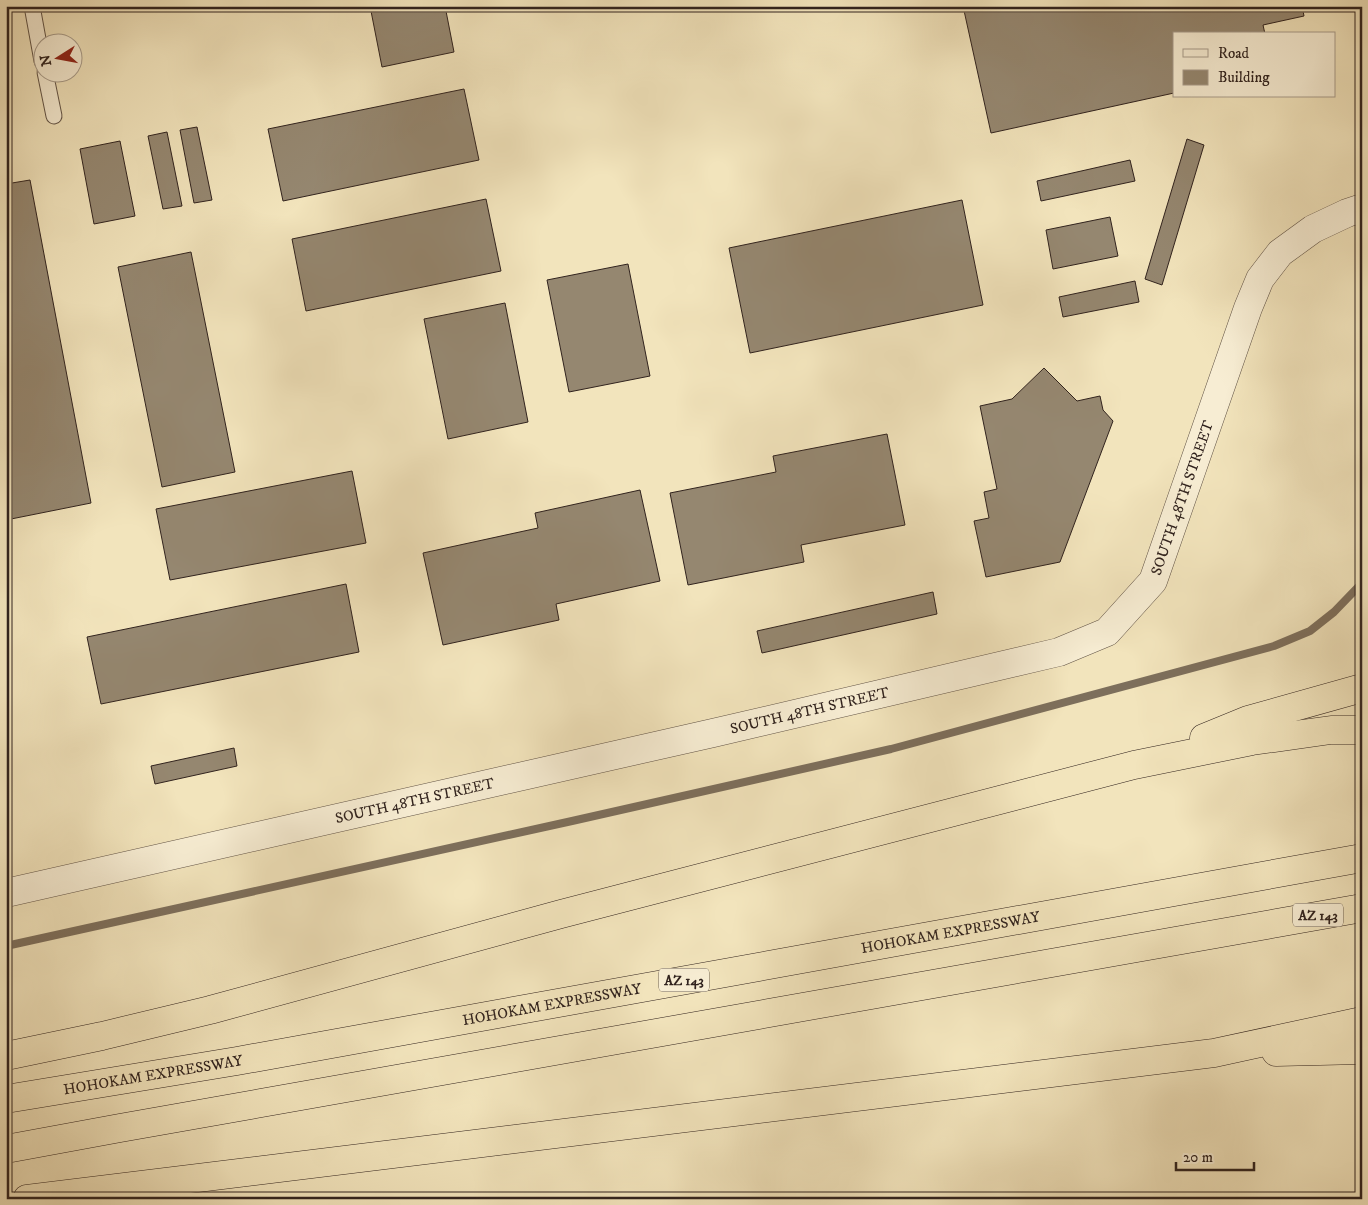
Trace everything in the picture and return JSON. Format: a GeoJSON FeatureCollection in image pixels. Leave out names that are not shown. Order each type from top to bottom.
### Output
{"type":"FeatureCollection","features":[{"type":"Feature","properties":{"kind":"highway"},"geometry":{"type":"LineString","coordinates":[[1134,765],[1248,720],[1362,688]]}},
{"type":"Feature","properties":{"kind":"highway"},"geometry":{"type":"LineString","coordinates":[[6,1056],[102,1036],[210,1010],[561,914],[1134,765],[1252,741],[1331,730],[1362,730]]}},
{"type":"Feature","properties":{"kind":"highway","name":"HOHOKAM EXPRESSWAY"},"geometry":{"type":"LineString","coordinates":[[6,1099],[237,1061],[1362,858]]}},
{"type":"Feature","properties":{"kind":"highway","name":"AZ 143"},"geometry":{"type":"LineString","coordinates":[[6,1149],[1362,908]]}},
{"type":"Feature","properties":{"kind":"highway"},"geometry":{"type":"LineString","coordinates":[[27,1199],[1214,1053],[1362,1021]]}},
{"type":"Feature","properties":{"kind":"highway"},"geometry":{"type":"LineString","coordinates":[[1214,1053],[1362,1050]]}},
{"type":"Feature","properties":{"kind":"street","name":"SOUTH 48TH STREET"},"geometry":{"type":"LineString","coordinates":[[6,893],[1059,652],[1107,632],[1153,581],[1248,308],[1260,280],[1280,253],[1313,229],[1362,208]]}},
{"type":"Feature","properties":{"kind":"lane"},"geometry":{"type":"LineString","coordinates":[[32,6],[37,32]]}},
{"type":"Feature","properties":{"kind":"lane"},"geometry":{"type":"LineString","coordinates":[[47,82],[54,116]]}},
{"type":"Feature","properties":{"kind":"building"},"geometry":{"type":"Polygon","coordinates":[[[6,6],[10,22],[6,23],[6,6]]]}},
{"type":"Feature","properties":{"kind":"building"},"geometry":{"type":"Polygon","coordinates":[[[370,6],[445,6],[454,52],[382,67],[370,6]]]}},
{"type":"Feature","properties":{"kind":"building"},"geometry":{"type":"Polygon","coordinates":[[[963,6],[1302,6],[1304,16],[1263,25],[1265,32],[1173,32],[1173,93],[991,133],[963,6]]]}},
{"type":"Feature","properties":{"kind":"building"},"geometry":{"type":"Polygon","coordinates":[[[464,89],[479,160],[283,201],[268,129],[464,89]]]}},
{"type":"Feature","properties":{"kind":"building"},"geometry":{"type":"Polygon","coordinates":[[[197,127],[212,200],[194,203],[180,130],[197,127]]]}},
{"type":"Feature","properties":{"kind":"building"},"geometry":{"type":"Polygon","coordinates":[[[167,132],[182,206],[163,209],[148,136],[167,132]]]}},
{"type":"Feature","properties":{"kind":"building"},"geometry":{"type":"Polygon","coordinates":[[[1187,139],[1204,145],[1162,285],[1145,279],[1187,139]]]}},
{"type":"Feature","properties":{"kind":"building"},"geometry":{"type":"Polygon","coordinates":[[[120,141],[135,216],[94,224],[80,149],[120,141]]]}},
{"type":"Feature","properties":{"kind":"building"},"geometry":{"type":"Polygon","coordinates":[[[1130,160],[1135,181],[1041,201],[1037,181],[1130,160]]]}},
{"type":"Feature","properties":{"kind":"building"},"geometry":{"type":"Polygon","coordinates":[[[30,180],[91,503],[6,520],[6,184],[30,180]]]}},
{"type":"Feature","properties":{"kind":"building"},"geometry":{"type":"Polygon","coordinates":[[[486,199],[501,271],[306,311],[292,239],[486,199]]]}},
{"type":"Feature","properties":{"kind":"building"},"geometry":{"type":"Polygon","coordinates":[[[962,200],[983,305],[750,353],[729,248],[962,200]]]}},
{"type":"Feature","properties":{"kind":"building"},"geometry":{"type":"Polygon","coordinates":[[[1110,217],[1118,256],[1053,269],[1046,230],[1110,217]]]}},
{"type":"Feature","properties":{"kind":"building"},"geometry":{"type":"Polygon","coordinates":[[[191,252],[235,472],[162,487],[118,267],[191,252]]]}},
{"type":"Feature","properties":{"kind":"building"},"geometry":{"type":"Polygon","coordinates":[[[628,264],[650,376],[569,392],[547,280],[628,264]]]}},
{"type":"Feature","properties":{"kind":"building"},"geometry":{"type":"Polygon","coordinates":[[[1135,281],[1139,302],[1063,317],[1059,297],[1135,281]]]}},
{"type":"Feature","properties":{"kind":"building"},"geometry":{"type":"Polygon","coordinates":[[[505,303],[528,422],[448,439],[424,319],[505,303]]]}},
{"type":"Feature","properties":{"kind":"building"},"geometry":{"type":"Polygon","coordinates":[[[1044,368],[1077,401],[1100,396],[1103,410],[1113,421],[1060,562],[986,577],[974,521],[989,518],[984,492],[997,489],[980,406],[1012,399],[1044,368]]]}},
{"type":"Feature","properties":{"kind":"building"},"geometry":{"type":"Polygon","coordinates":[[[887,434],[905,525],[801,545],[804,562],[688,585],[670,493],[776,472],[773,456],[887,434]]]}},
{"type":"Feature","properties":{"kind":"building"},"geometry":{"type":"Polygon","coordinates":[[[352,471],[366,543],[170,580],[156,509],[352,471]]]}},
{"type":"Feature","properties":{"kind":"building"},"geometry":{"type":"Polygon","coordinates":[[[640,490],[660,581],[556,604],[559,620],[443,645],[423,553],[538,528],[535,513],[640,490]]]}},
{"type":"Feature","properties":{"kind":"building"},"geometry":{"type":"Polygon","coordinates":[[[346,584],[359,652],[101,704],[87,637],[346,584]]]}},
{"type":"Feature","properties":{"kind":"building"},"geometry":{"type":"Polygon","coordinates":[[[933,592],[937,614],[762,653],[757,631],[933,592]]]}},
{"type":"Feature","properties":{"kind":"building"},"geometry":{"type":"Polygon","coordinates":[[[234,748],[237,766],[155,784],[151,766],[234,748]]]}},
{"type":"Feature","properties":{"kind":"building"},"geometry":{"type":"Polygon","coordinates":[[[1362,1193],[1362,1199],[1333,1199],[1362,1193]]]}},
{"type":"Feature","properties":{"kind":"waterway"},"geometry":{"type":"LineString","coordinates":[[6,946],[891,749],[1274,646],[1310,631],[1334,612],[1362,583]]}}]}
